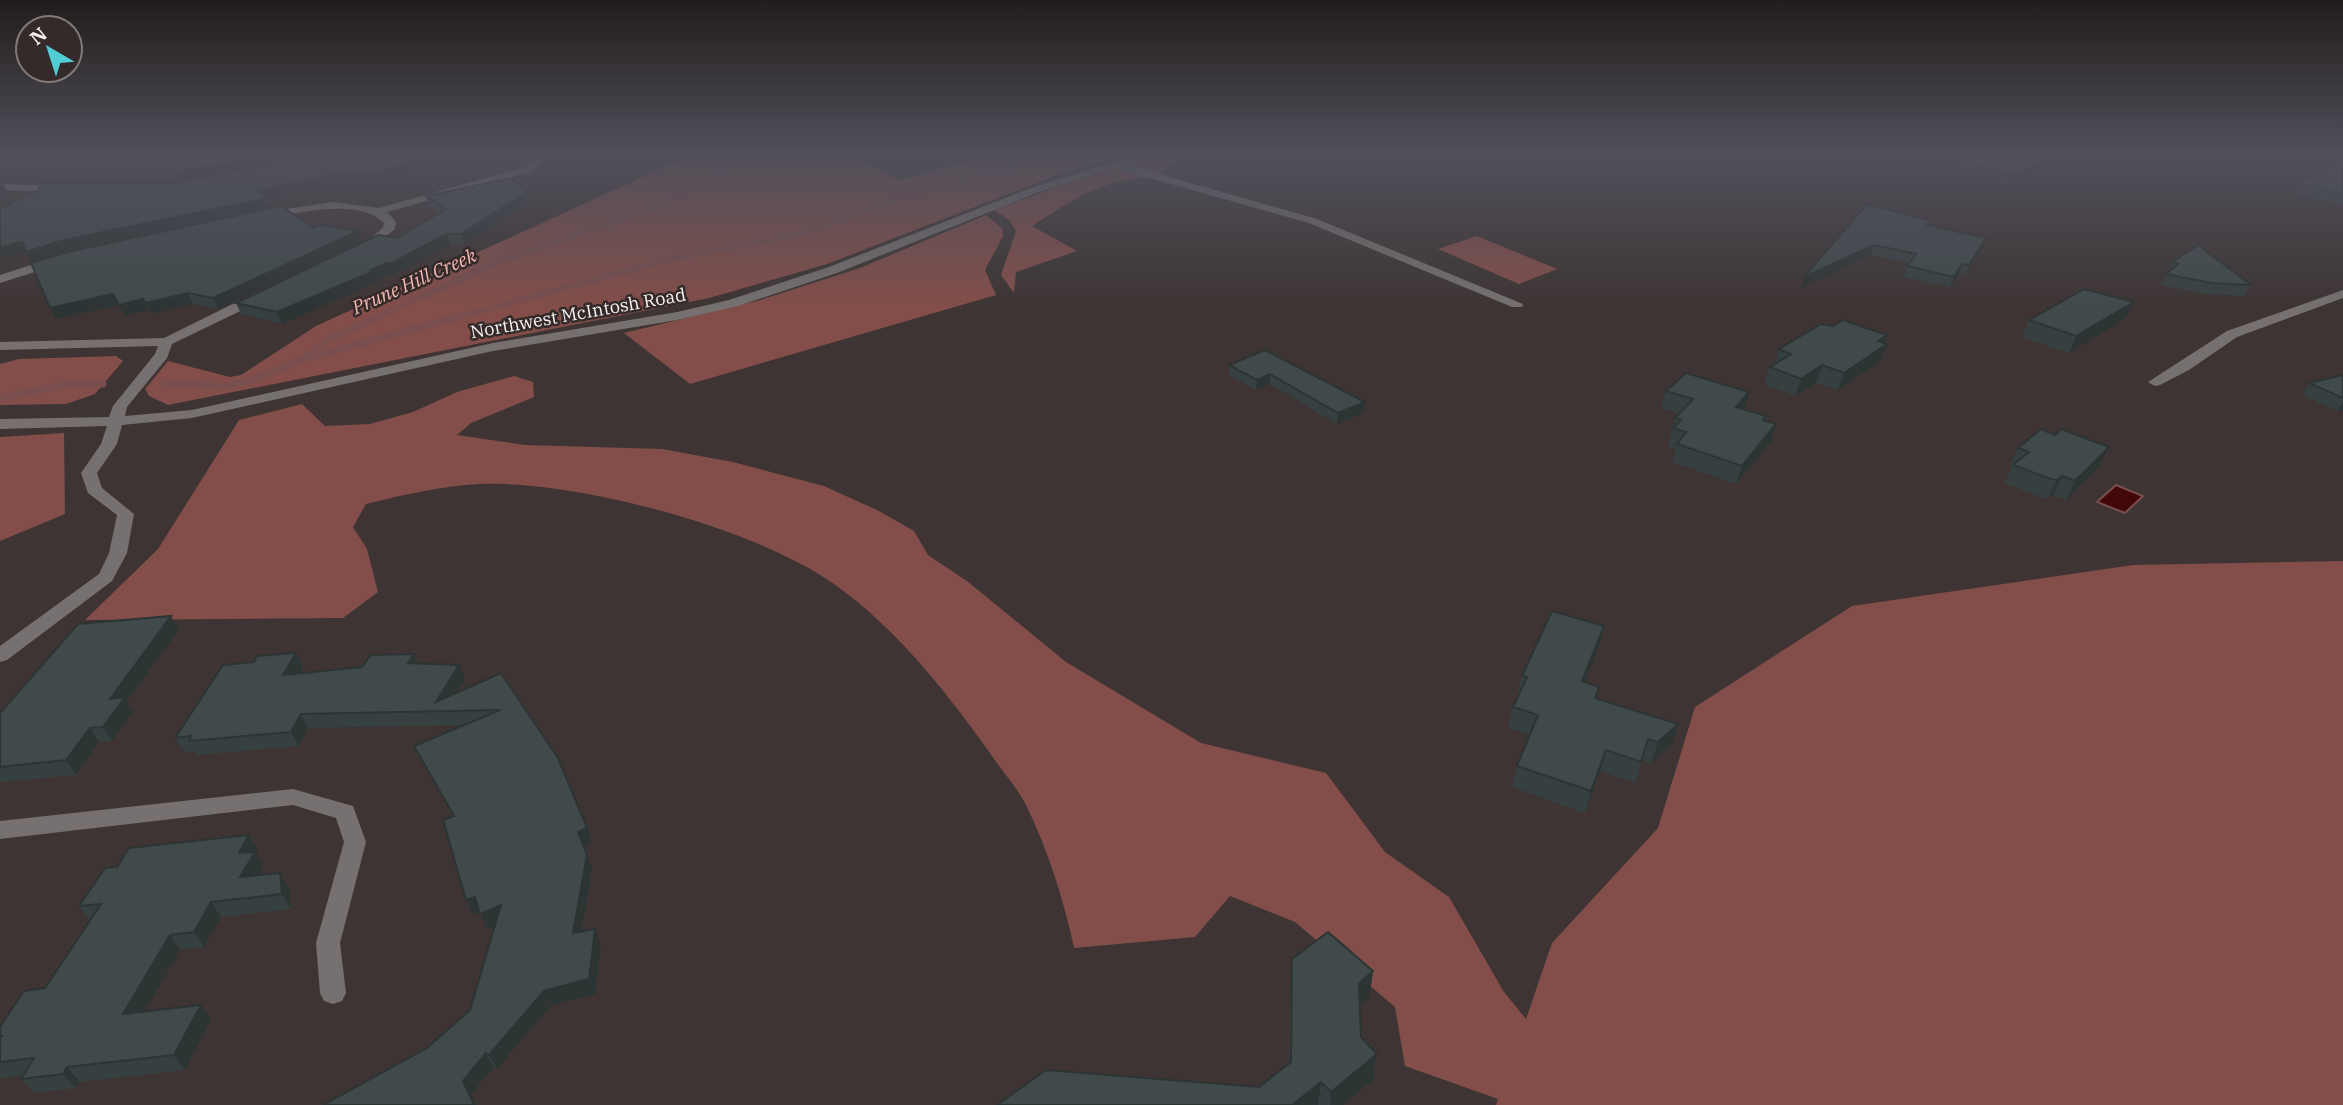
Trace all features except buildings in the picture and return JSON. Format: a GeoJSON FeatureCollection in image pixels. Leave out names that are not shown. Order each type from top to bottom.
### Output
{"type":"FeatureCollection","features":[{"type":"Feature","properties":{"kind":"street"},"geometry":{"type":"LineString","coordinates":[[254,217],[316,207]]}},
{"type":"Feature","properties":{"kind":"street"},"geometry":{"type":"LineString","coordinates":[[354,207],[379,211],[395,207]]}},
{"type":"Feature","properties":{"kind":"street","name":"Northwest McIntosh Road"},"geometry":{"type":"LineString","coordinates":[[0,424],[115,421],[192,414],[481,349],[638,324],[733,303],[833,270],[990,207]]}},
{"type":"Feature","properties":{"kind":"street"},"geometry":{"type":"LineString","coordinates":[[1262,207],[1313,221],[1517,304]]}},
{"type":"Feature","properties":{"kind":"street"},"geometry":{"type":"LineString","coordinates":[[347,256],[386,234],[390,222],[379,211]]}},
{"type":"Feature","properties":{"kind":"street"},"geometry":{"type":"LineString","coordinates":[[0,279],[70,257]]}},
{"type":"Feature","properties":{"kind":"street"},"geometry":{"type":"LineString","coordinates":[[0,346],[166,342],[276,289]]}},
{"type":"Feature","properties":{"kind":"street"},"geometry":{"type":"LineString","coordinates":[[2155,382],[2184,367],[2231,334],[2343,294]]}},
{"type":"Feature","properties":{"kind":"street"},"geometry":{"type":"LineString","coordinates":[[0,656],[106,577],[118,553],[126,514],[94,490],[89,473],[109,444],[120,406],[162,355],[166,342]]}},
{"type":"Feature","properties":{"kind":"street"},"geometry":{"type":"LineString","coordinates":[[0,831],[293,797],[345,812],[355,842],[328,943],[334,993]]}},
{"type":"Feature","properties":{"kind":"shaded area"},"geometry":{"type":"Polygon","coordinates":[[[578,207],[976,207],[827,264],[709,298],[168,405],[149,396],[145,389],[168,361],[230,377],[241,375],[316,326],[578,207]]]}},
{"type":"Feature","properties":{"kind":"shaded area"},"geometry":{"type":"Polygon","coordinates":[[[1003,207],[1063,207],[1032,226],[1077,251],[1016,272],[1014,293],[1001,275],[1016,231],[1009,220],[994,210],[1003,207]]]}},
{"type":"Feature","properties":{"kind":"shaded area"},"geometry":{"type":"Polygon","coordinates":[[[986,215],[1002,228],[1003,236],[985,270],[996,295],[690,384],[624,333],[760,300],[860,268],[986,215]]]}},
{"type":"Feature","properties":{"kind":"shaded area"},"geometry":{"type":"Polygon","coordinates":[[[1477,236],[1557,269],[1519,284],[1438,249],[1477,236]]]}},
{"type":"Feature","properties":{"kind":"shaded area"},"geometry":{"type":"Polygon","coordinates":[[[116,356],[123,361],[95,394],[66,404],[0,405],[0,364],[19,359],[116,356]]]}},
{"type":"Feature","properties":{"kind":"shaded area"},"geometry":{"type":"Polygon","coordinates":[[[514,376],[533,382],[534,397],[471,423],[457,435],[525,445],[662,449],[733,462],[824,486],[879,511],[914,531],[928,555],[967,581],[1066,662],[1201,743],[1326,773],[1385,852],[1449,897],[1504,992],[1526,1019],[1552,943],[1658,828],[1695,707],[1852,606],[2133,565],[2343,561],[2343,1105],[1496,1105],[1498,1099],[1405,1066],[1395,1007],[1295,922],[1230,896],[1195,937],[1074,948],[1055,876],[1024,801],[943,690],[881,622],[834,584],[800,563],[759,544],[713,527],[614,499],[565,490],[480,484],[408,494],[366,504],[353,527],[367,549],[378,592],[343,618],[85,620],[158,549],[239,420],[302,404],[325,426],[370,424],[413,412],[457,392],[514,376]]]}},
{"type":"Feature","properties":{"kind":"shaded area"},"geometry":{"type":"Polygon","coordinates":[[[64,433],[65,514],[0,541],[0,437],[64,433]]]}},
{"type":"Feature","properties":{"kind":"shaded area"},"geometry":{"type":"Polygon","coordinates":[[[2116,485],[2143,496],[2125,513],[2097,502],[2116,485]]]}},
{"type":"Feature","properties":{"kind":"waterway","name":"Prune Hill Creek"},"geometry":{"type":"LineString","coordinates":[[387,313],[495,263],[657,207]]}},
{"type":"Feature","properties":{"kind":"waterway"},"geometry":{"type":"LineString","coordinates":[[473,313],[669,259],[808,232],[875,207]]}},
{"type":"Feature","properties":{"kind":"waterway","name":"Prune Hill Creek"},"geometry":{"type":"LineString","coordinates":[[303,359],[329,339],[391,311]]}},
{"type":"Feature","properties":{"kind":"waterway"},"geometry":{"type":"LineString","coordinates":[[303,359],[480,311]]}},
{"type":"Feature","properties":{"kind":"waterway","name":"Prune Hill Creek"},"geometry":{"type":"LineString","coordinates":[[166,384],[223,386],[253,380],[303,359]]}},
{"type":"Feature","properties":{"kind":"waterway","name":"Prune Hill Creek"},"geometry":{"type":"LineString","coordinates":[[0,398],[68,384],[103,384]]}}]}
